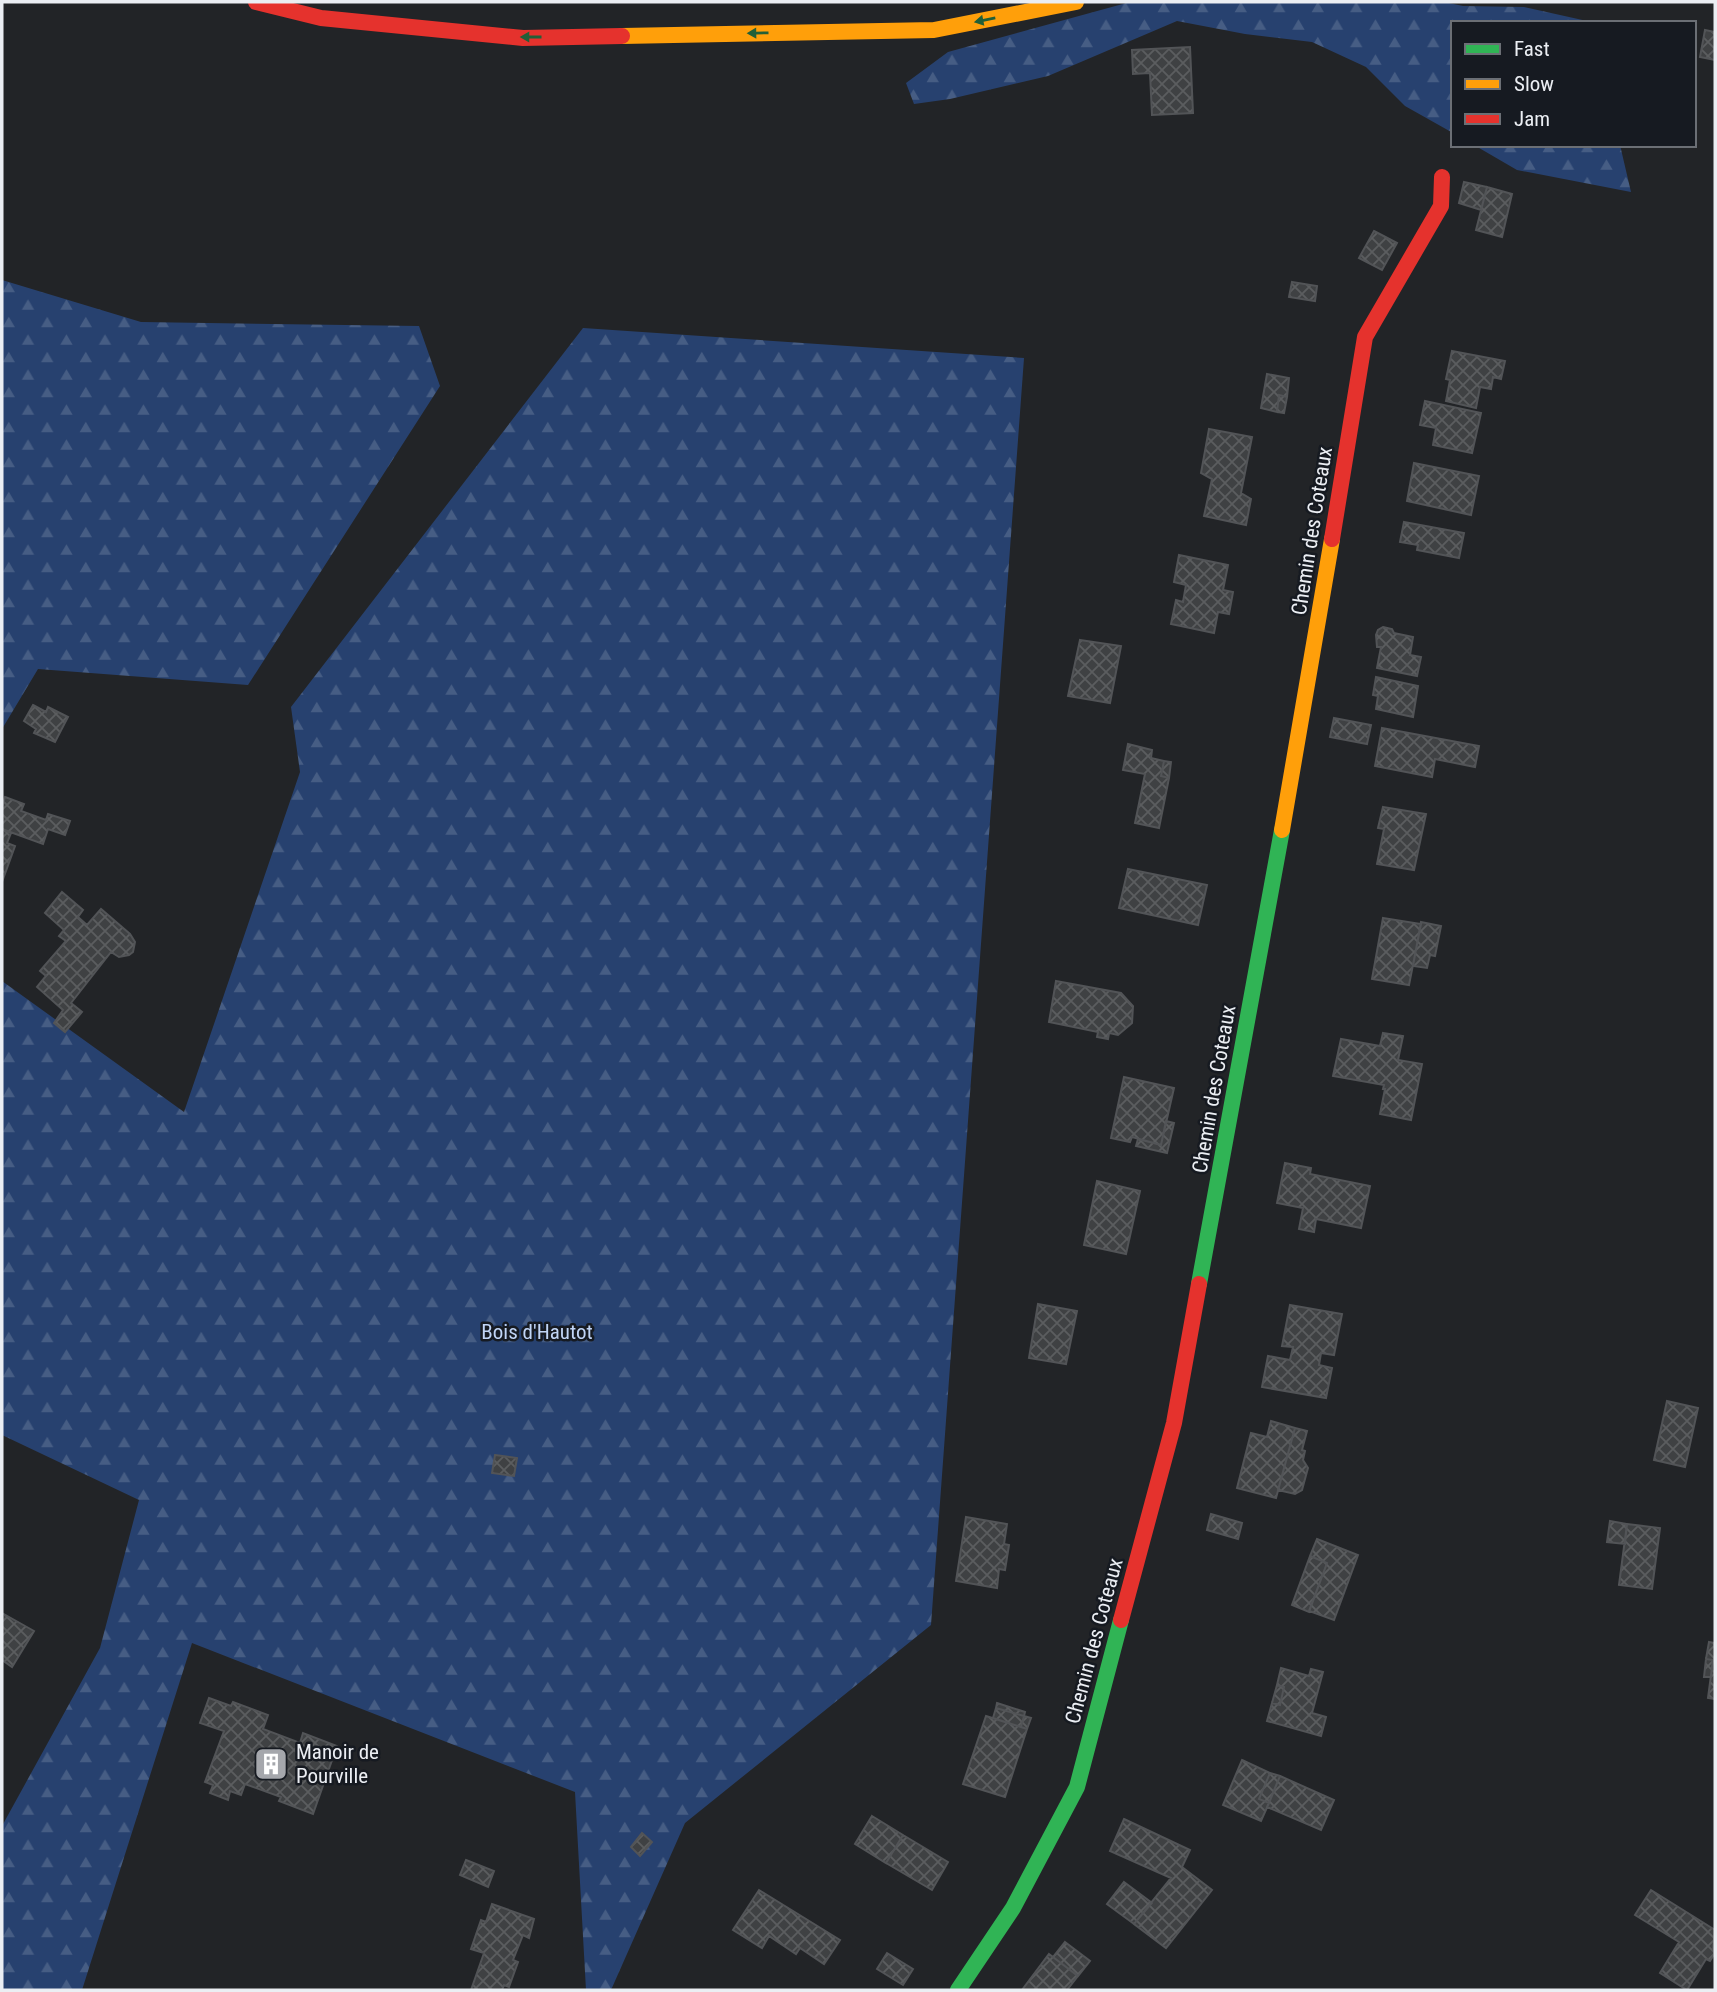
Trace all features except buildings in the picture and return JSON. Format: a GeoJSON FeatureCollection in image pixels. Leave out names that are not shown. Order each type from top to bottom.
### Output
{"type":"FeatureCollection","features":[{"type":"Feature","properties":{"kind":"street"},"geometry":{"type":"LineString","coordinates":[[256,2],[321,18],[523,38],[934,30],[1076,2]]}},
{"type":"Feature","properties":{"kind":"street","name":"Chemin des Coteaux"},"geometry":{"type":"LineString","coordinates":[[958,1990],[1013,1908],[1077,1787],[1174,1423],[1293,772],[1365,337],[1441,206],[1442,177]]}},
{"type":"Feature","properties":{"kind":"green space"},"geometry":{"type":"Polygon","coordinates":[[[1130,2],[1444,2],[1463,6],[1524,7],[1587,21],[1451,21],[1451,132],[1405,106],[1366,67],[1312,42],[1245,34],[1177,21],[1048,76],[950,99],[914,104],[906,83],[948,52],[1130,2]]]}},
{"type":"Feature","properties":{"kind":"green space"},"geometry":{"type":"Polygon","coordinates":[[[1477,147],[1620,147],[1631,192],[1517,170],[1477,147]]]}},
{"type":"Feature","properties":{"kind":"green space"},"geometry":{"type":"Polygon","coordinates":[[[2,280],[141,322],[419,326],[440,386],[248,685],[38,669],[2,729],[2,280]]]}},
{"type":"Feature","properties":{"kind":"green space","name":"Bois d'Hautot"},"geometry":{"type":"Polygon","coordinates":[[[583,328],[1024,358],[931,1625],[685,1823],[611,1990],[586,1990],[575,1792],[192,1643],[82,1990],[2,1990],[2,1826],[100,1648],[139,1500],[2,1435],[2,981],[184,1112],[300,772],[291,707],[583,328]]]}},
{"type":"Feature","properties":{"kind":"traffic: fast"},"geometry":{"type":"LineString","coordinates":[[1199,1284],[1282,830]]}},
{"type":"Feature","properties":{"kind":"traffic: fast"},"geometry":{"type":"LineString","coordinates":[[958,1990],[1013,1908],[1077,1787],[1121,1620]]}},
{"type":"Feature","properties":{"kind":"traffic: slow"},"geometry":{"type":"LineString","coordinates":[[622,36],[934,30],[1076,2]]}},
{"type":"Feature","properties":{"kind":"traffic: slow"},"geometry":{"type":"LineString","coordinates":[[1282,830],[1332,539]]}},
{"type":"Feature","properties":{"kind":"traffic: jam"},"geometry":{"type":"LineString","coordinates":[[256,2],[321,18],[523,38],[622,36]]}},
{"type":"Feature","properties":{"kind":"traffic: jam"},"geometry":{"type":"LineString","coordinates":[[1332,539],[1365,337],[1441,206],[1442,177]]}},
{"type":"Feature","properties":{"kind":"traffic: jam"},"geometry":{"type":"LineString","coordinates":[[1121,1620],[1174,1423],[1199,1284]]}},
{"type":"Feature","properties":{"kind":"place","name":"Manoir de Pourville"},"geometry":{"type":"Point","coordinates":[271,1764]}}]}
